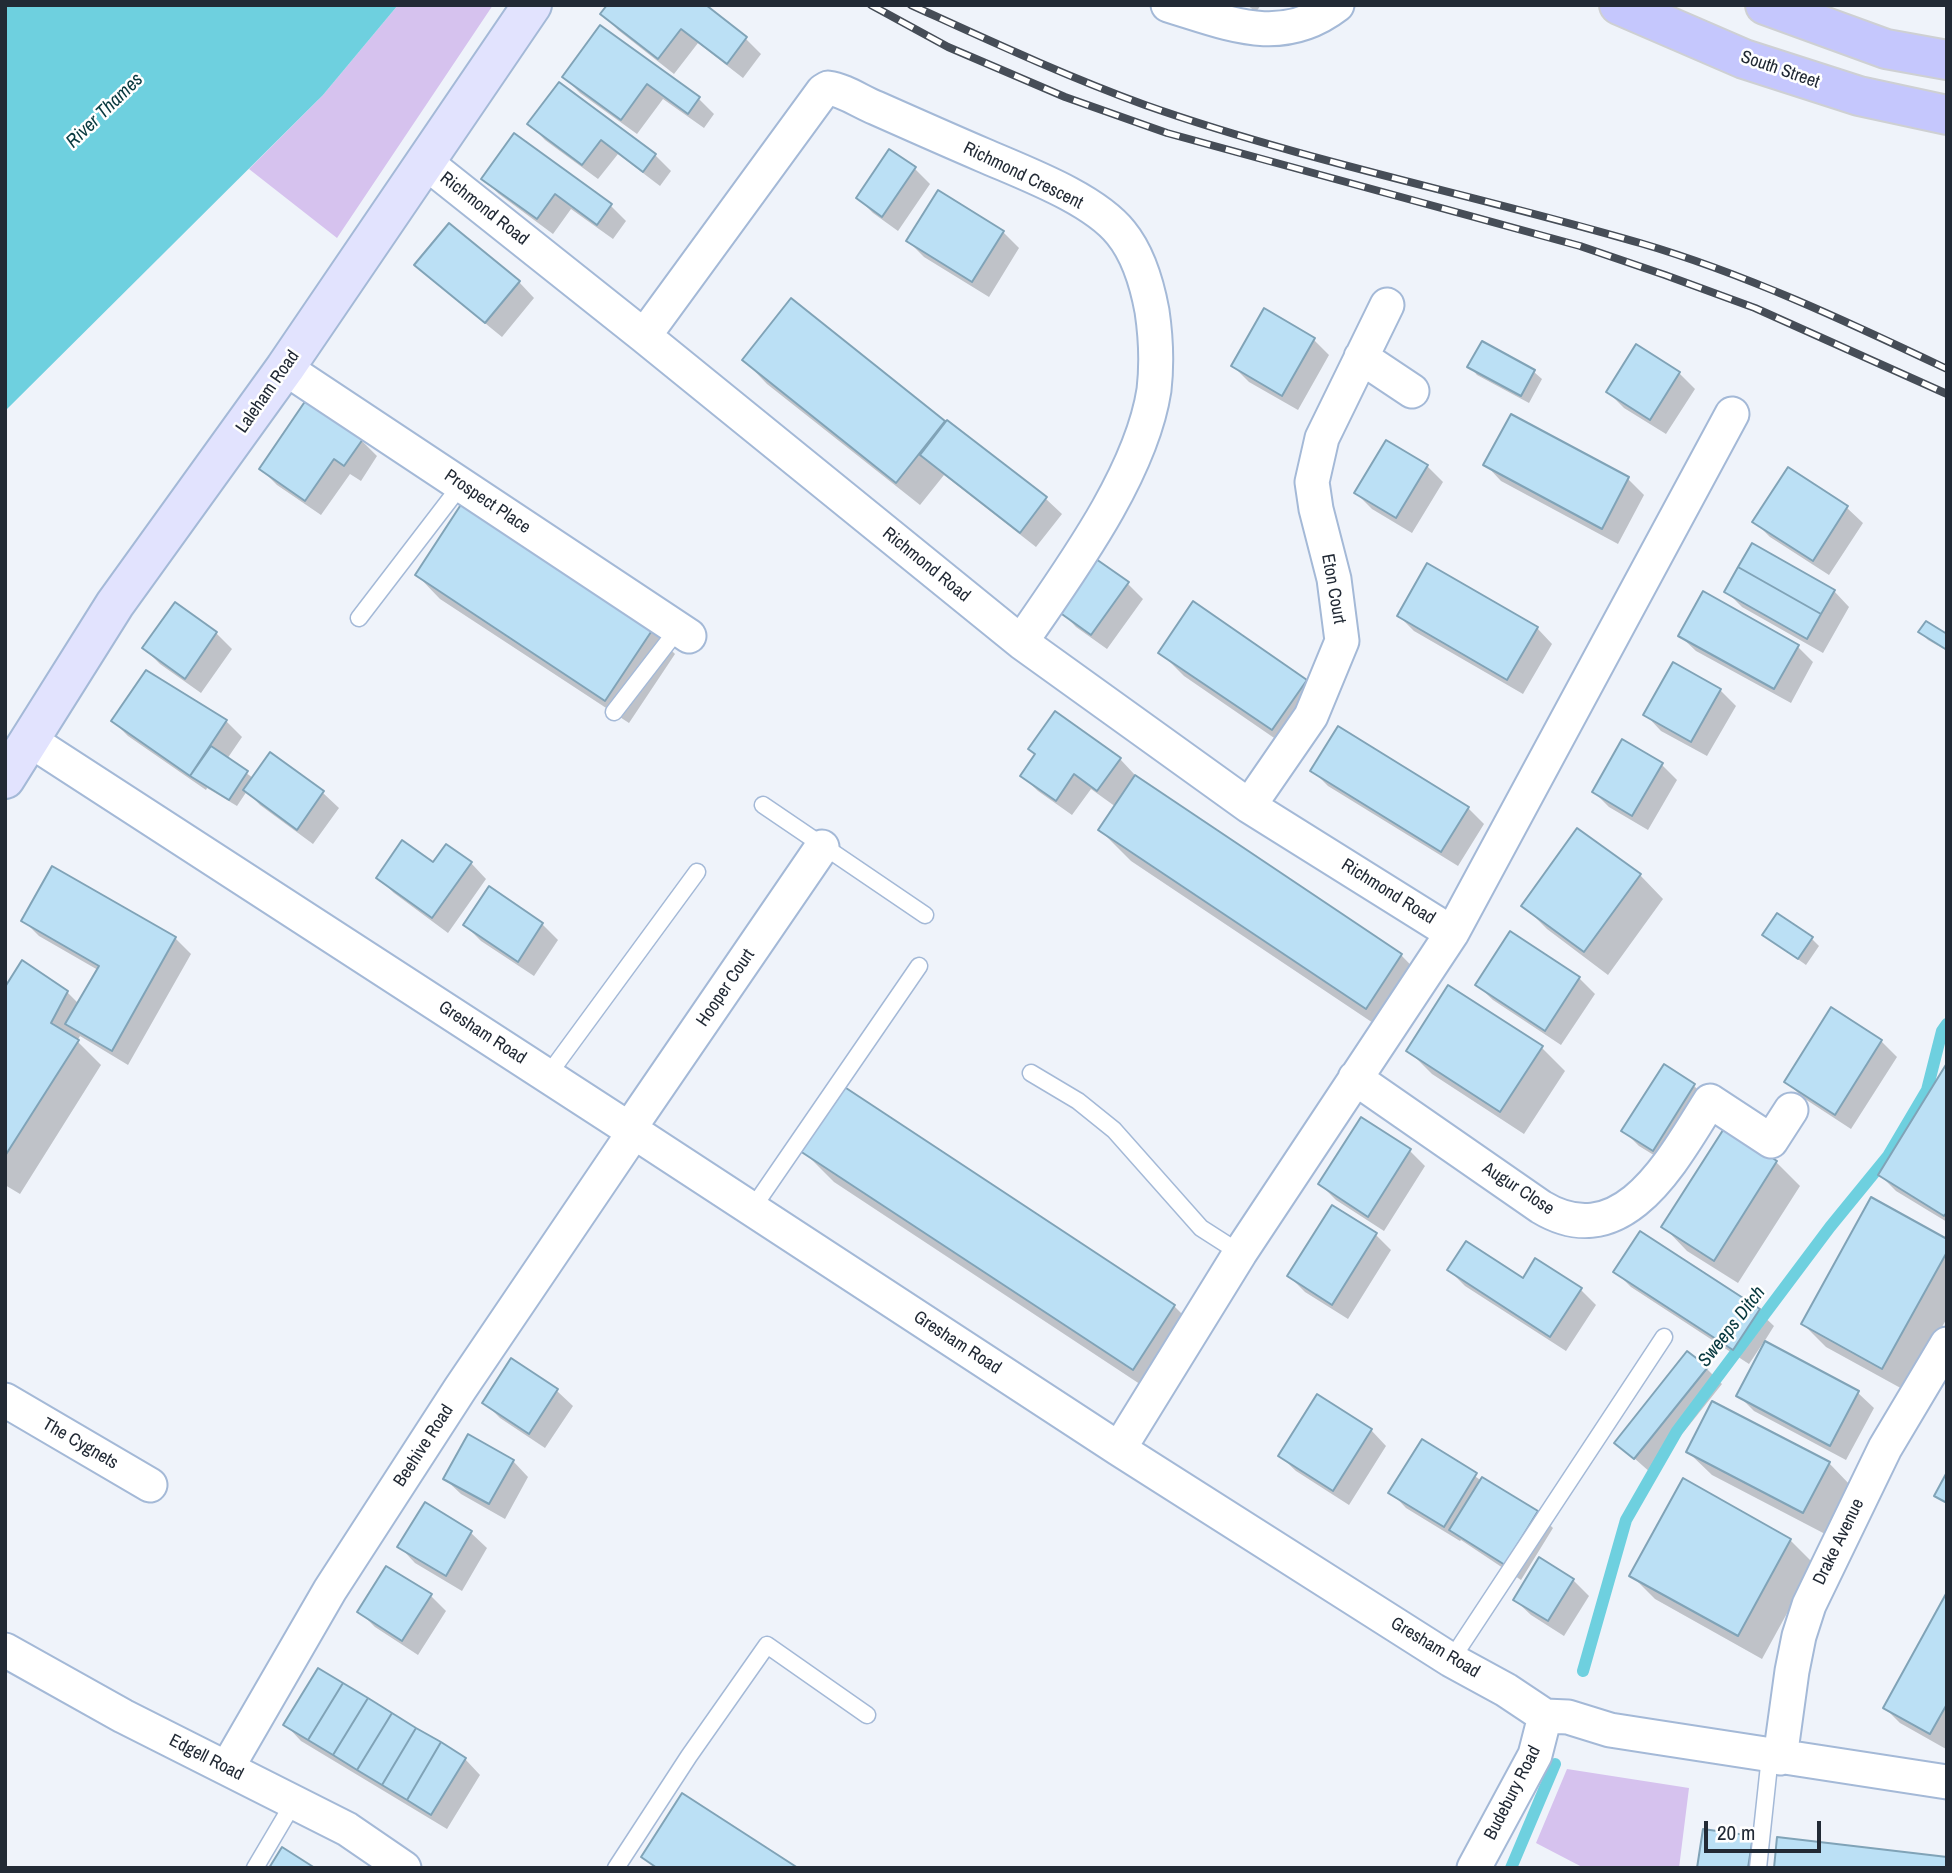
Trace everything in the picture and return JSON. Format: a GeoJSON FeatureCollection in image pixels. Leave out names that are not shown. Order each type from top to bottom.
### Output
{"type":"FeatureCollection","features":[{"type":"Feature","properties":{"kind":"main road","name":"Laleham Road"},"geometry":{"type":"LineString","coordinates":[[5,779],[115,604],[285,368],[532,5]]}},
{"type":"Feature","properties":{"kind":"main road","name":"South Street"},"geometry":{"type":"LineString","coordinates":[[1619,5],[1744,59],[1859,96],[1947,115]]}},
{"type":"Feature","properties":{"kind":"main road"},"geometry":{"type":"LineString","coordinates":[[1765,5],[1886,49],[1947,60]]}},
{"type":"Feature","properties":{"kind":"street"},"geometry":{"type":"LineString","coordinates":[[1168,5],[1251,29],[1273,29],[1296,27],[1324,16],[1337,5]]}},
{"type":"Feature","properties":{"kind":"street","name":"Richmond Crescent"},"geometry":{"type":"LineString","coordinates":[[644,336],[823,91],[828,88],[1058,189],[1108,221],[1121,233],[1139,263],[1149,295],[1155,331],[1153,391],[1146,424],[1133,459],[1078,559],[1021,642]]}},
{"type":"Feature","properties":{"kind":"street","name":"Richmond Road"},"geometry":{"type":"LineString","coordinates":[[424,162],[644,336],[1021,642],[1249,806],[1452,933]]}},
{"type":"Feature","properties":{"kind":"street","name":"Eton Court"},"geometry":{"type":"LineString","coordinates":[[1249,806],[1311,716],[1342,641],[1334,579],[1312,482],[1322,438],[1387,305]]}},
{"type":"Feature","properties":{"kind":"street"},"geometry":{"type":"LineString","coordinates":[[1361,357],[1412,391]]}},
{"type":"Feature","properties":{"kind":"street","name":"Prospect Place"},"geometry":{"type":"LineString","coordinates":[[285,368],[684,633]]}},
{"type":"Feature","properties":{"kind":"street","name":"Richmond Road"},"geometry":{"type":"LineString","coordinates":[[1119,1450],[1240,1253],[1452,933],[1732,414]]}},
{"type":"Feature","properties":{"kind":"street","name":"Gresham Road"},"geometry":{"type":"LineString","coordinates":[[31,741],[548,1075],[1119,1450],[1451,1660],[1507,1690],[1545,1716],[1568,1717],[1610,1730],[1947,1782]]}},
{"type":"Feature","properties":{"kind":"street","name":"Hooper Court"},"geometry":{"type":"LineString","coordinates":[[632,1130],[822,847]]}},
{"type":"Feature","properties":{"kind":"street","name":"Augur Close"},"geometry":{"type":"LineString","coordinates":[[1355,1078],[1541,1207],[1552,1214],[1572,1219],[1594,1219],[1611,1215],[1629,1206],[1645,1193],[1664,1172],[1710,1101],[1771,1141],[1791,1110]]}},
{"type":"Feature","properties":{"kind":"street","name":"Beehive Road"},"geometry":{"type":"LineString","coordinates":[[227,1768],[330,1590],[632,1130]]}},
{"type":"Feature","properties":{"kind":"street","name":"Drake Avenue"},"geometry":{"type":"LineString","coordinates":[[1775,1757],[1799,1636],[1809,1605],[1885,1448],[1947,1344]]}},
{"type":"Feature","properties":{"kind":"street","name":"The Cygnets"},"geometry":{"type":"LineString","coordinates":[[7,1405],[150,1485]]}},
{"type":"Feature","properties":{"kind":"street","name":"Edgell Road"},"geometry":{"type":"LineString","coordinates":[[5,1650],[122,1716],[347,1829],[404,1868]]}},
{"type":"Feature","properties":{"kind":"street","name":"Budebury Road"},"geometry":{"type":"LineString","coordinates":[[1475,1868],[1535,1755],[1545,1716]]}},
{"type":"Feature","properties":{"kind":"lane"},"geometry":{"type":"LineString","coordinates":[[359,618],[461,485]]}},
{"type":"Feature","properties":{"kind":"lane"},"geometry":{"type":"LineString","coordinates":[[614,712],[684,633]]}},
{"type":"Feature","properties":{"kind":"lane"},"geometry":{"type":"LineString","coordinates":[[763,806],[925,915]]}},
{"type":"Feature","properties":{"kind":"lane"},"geometry":{"type":"LineString","coordinates":[[548,1075],[697,872]]}},
{"type":"Feature","properties":{"kind":"lane"},"geometry":{"type":"LineString","coordinates":[[752,1209],[919,966]]}},
{"type":"Feature","properties":{"kind":"lane"},"geometry":{"type":"LineString","coordinates":[[1031,1073],[1078,1101],[1114,1130],[1201,1228],[1240,1253]]}},
{"type":"Feature","properties":{"kind":"lane"},"geometry":{"type":"LineString","coordinates":[[1451,1660],[1664,1337]]}},
{"type":"Feature","properties":{"kind":"lane"},"geometry":{"type":"LineString","coordinates":[[616,1868],[689,1756],[767,1645],[867,1715]]}},
{"type":"Feature","properties":{"kind":"lane"},"geometry":{"type":"LineString","coordinates":[[1758,1868],[1775,1757]]}},
{"type":"Feature","properties":{"kind":"lane"},"geometry":{"type":"LineString","coordinates":[[255,1868],[294,1802]]}},
{"type":"Feature","properties":{"kind":"shaded area"},"geometry":{"type":"Polygon","coordinates":[[[398,5],[493,5],[337,238],[249,169],[323,95],[398,5]]]}},
{"type":"Feature","properties":{"kind":"shaded area"},"geometry":{"type":"Polygon","coordinates":[[[1567,1769],[1689,1788],[1679,1868],[1584,1868],[1536,1843],[1567,1769]]]}},
{"type":"Feature","properties":{"kind":"water","name":"River Thames"},"geometry":{"type":"Polygon","coordinates":[[[5,5],[398,5],[323,95],[5,411],[5,5]]]}},
{"type":"Feature","properties":{"kind":"building"},"geometry":{"type":"Polygon","coordinates":[[[607,5],[706,5],[747,37],[727,64],[681,29],[658,59],[600,14],[607,5]]]}},
{"type":"Feature","properties":{"kind":"building"},"geometry":{"type":"Polygon","coordinates":[[[600,25],[700,97],[688,114],[647,84],[621,120],[562,77],[600,25]]]}},
{"type":"Feature","properties":{"kind":"building"},"geometry":{"type":"Polygon","coordinates":[[[559,82],[656,154],[643,172],[601,140],[582,165],[527,124],[559,82]]]}},
{"type":"Feature","properties":{"kind":"building"},"geometry":{"type":"Polygon","coordinates":[[[514,133],[612,204],[597,225],[555,194],[537,219],[481,179],[514,133]]]}},
{"type":"Feature","properties":{"kind":"building"},"geometry":{"type":"Polygon","coordinates":[[[889,149],[916,167],[882,217],[856,198],[889,149]]]}},
{"type":"Feature","properties":{"kind":"building"},"geometry":{"type":"Polygon","coordinates":[[[938,190],[1004,231],[972,282],[906,241],[938,190]]]}},
{"type":"Feature","properties":{"kind":"building"},"geometry":{"type":"Polygon","coordinates":[[[449,223],[520,281],[485,323],[414,265],[449,223]]]}},
{"type":"Feature","properties":{"kind":"building"},"geometry":{"type":"Polygon","coordinates":[[[791,298],[945,421],[896,483],[742,360],[791,298]]]}},
{"type":"Feature","properties":{"kind":"building"},"geometry":{"type":"Polygon","coordinates":[[[1264,308],[1315,338],[1282,396],[1231,366],[1264,308]]]}},
{"type":"Feature","properties":{"kind":"building"},"geometry":{"type":"Polygon","coordinates":[[[1482,341],[1535,370],[1521,396],[1467,367],[1482,341]]]}},
{"type":"Feature","properties":{"kind":"building"},"geometry":{"type":"Polygon","coordinates":[[[1636,344],[1680,372],[1650,420],[1606,392],[1636,344]]]}},
{"type":"Feature","properties":{"kind":"building"},"geometry":{"type":"Polygon","coordinates":[[[306,400],[363,439],[344,466],[334,459],[305,501],[259,469],[306,400]]]}},
{"type":"Feature","properties":{"kind":"building"},"geometry":{"type":"Polygon","coordinates":[[[1511,414],[1629,477],[1602,529],[1483,465],[1511,414]]]}},
{"type":"Feature","properties":{"kind":"building"},"geometry":{"type":"Polygon","coordinates":[[[947,420],[1047,497],[1020,533],[920,455],[947,420]]]}},
{"type":"Feature","properties":{"kind":"building"},"geometry":{"type":"Polygon","coordinates":[[[1386,440],[1428,465],[1396,518],[1354,493],[1386,440]]]}},
{"type":"Feature","properties":{"kind":"building"},"geometry":{"type":"Polygon","coordinates":[[[1788,467],[1848,506],[1813,561],[1752,522],[1788,467]]]}},
{"type":"Feature","properties":{"kind":"building"},"geometry":{"type":"Polygon","coordinates":[[[462,503],[653,629],[605,701],[415,575],[462,503]]]}},
{"type":"Feature","properties":{"kind":"building"},"geometry":{"type":"Polygon","coordinates":[[[1752,543],[1835,590],[1821,614],[1738,567],[1752,543]]]}},
{"type":"Feature","properties":{"kind":"building"},"geometry":{"type":"Polygon","coordinates":[[[1096,559],[1129,582],[1091,635],[1059,612],[1096,559]]]}},
{"type":"Feature","properties":{"kind":"building"},"geometry":{"type":"Polygon","coordinates":[[[1427,563],[1538,627],[1507,680],[1397,616],[1427,563]]]}},
{"type":"Feature","properties":{"kind":"building"},"geometry":{"type":"Polygon","coordinates":[[[1738,567],[1821,614],[1807,639],[1724,592],[1738,567]]]}},
{"type":"Feature","properties":{"kind":"building"},"geometry":{"type":"Polygon","coordinates":[[[1703,591],[1799,645],[1774,689],[1678,636],[1703,591]]]}},
{"type":"Feature","properties":{"kind":"building"},"geometry":{"type":"Polygon","coordinates":[[[1193,601],[1307,680],[1272,730],[1158,653],[1193,601]]]}},
{"type":"Feature","properties":{"kind":"building"},"geometry":{"type":"Polygon","coordinates":[[[175,602],[217,632],[185,679],[142,648],[175,602]]]}},
{"type":"Feature","properties":{"kind":"building"},"geometry":{"type":"Polygon","coordinates":[[[1926,621],[1947,634],[1947,650],[1918,632],[1926,621]]]}},
{"type":"Feature","properties":{"kind":"building"},"geometry":{"type":"Polygon","coordinates":[[[1673,662],[1721,689],[1691,742],[1643,715],[1673,662]]]}},
{"type":"Feature","properties":{"kind":"building"},"geometry":{"type":"Polygon","coordinates":[[[146,670],[227,720],[190,776],[111,721],[146,670]]]}},
{"type":"Feature","properties":{"kind":"building"},"geometry":{"type":"Polygon","coordinates":[[[1055,711],[1121,758],[1097,791],[1074,774],[1056,801],[1020,776],[1035,754],[1028,749],[1055,711]]]}},
{"type":"Feature","properties":{"kind":"building"},"geometry":{"type":"Polygon","coordinates":[[[1338,726],[1469,807],[1441,852],[1310,771],[1338,726]]]}},
{"type":"Feature","properties":{"kind":"building"},"geometry":{"type":"Polygon","coordinates":[[[1622,739],[1663,763],[1632,816],[1592,792],[1622,739]]]}},
{"type":"Feature","properties":{"kind":"building"},"geometry":{"type":"Polygon","coordinates":[[[211,746],[248,771],[229,800],[190,776],[211,746]]]}},
{"type":"Feature","properties":{"kind":"building"},"geometry":{"type":"Polygon","coordinates":[[[270,752],[324,791],[297,830],[243,790],[270,752]]]}},
{"type":"Feature","properties":{"kind":"building"},"geometry":{"type":"Polygon","coordinates":[[[1135,775],[1402,954],[1366,1009],[1098,830],[1135,775]]]}},
{"type":"Feature","properties":{"kind":"building"},"geometry":{"type":"Polygon","coordinates":[[[1577,828],[1641,874],[1584,952],[1521,906],[1577,828]]]}},
{"type":"Feature","properties":{"kind":"building"},"geometry":{"type":"Polygon","coordinates":[[[402,840],[433,862],[446,844],[472,862],[432,918],[376,878],[402,840]]]}},
{"type":"Feature","properties":{"kind":"building"},"geometry":{"type":"Polygon","coordinates":[[[52,866],[176,937],[112,1051],[65,1024],[99,966],[21,921],[52,866]]]}},
{"type":"Feature","properties":{"kind":"building"},"geometry":{"type":"Polygon","coordinates":[[[489,886],[543,923],[518,962],[463,925],[489,886]]]}},
{"type":"Feature","properties":{"kind":"building"},"geometry":{"type":"Polygon","coordinates":[[[1777,913],[1813,937],[1798,959],[1762,935],[1777,913]]]}},
{"type":"Feature","properties":{"kind":"building"},"geometry":{"type":"Polygon","coordinates":[[[1510,931],[1580,977],[1545,1031],[1475,985],[1510,931]]]}},
{"type":"Feature","properties":{"kind":"building"},"geometry":{"type":"Polygon","coordinates":[[[22,960],[68,991],[51,1023],[79,1040],[5,1156],[5,987],[22,960]]]}},
{"type":"Feature","properties":{"kind":"building"},"geometry":{"type":"Polygon","coordinates":[[[1448,985],[1543,1046],[1500,1112],[1406,1051],[1448,985]]]}},
{"type":"Feature","properties":{"kind":"building"},"geometry":{"type":"Polygon","coordinates":[[[1831,1007],[1882,1040],[1835,1115],[1784,1082],[1831,1007]]]}},
{"type":"Feature","properties":{"kind":"building"},"geometry":{"type":"Polygon","coordinates":[[[1947,1063],[1947,1212],[1944,1216],[1878,1175],[1947,1063]]]}},
{"type":"Feature","properties":{"kind":"building"},"geometry":{"type":"Polygon","coordinates":[[[1664,1064],[1695,1084],[1653,1151],[1621,1131],[1664,1064]]]}},
{"type":"Feature","properties":{"kind":"building"},"geometry":{"type":"Polygon","coordinates":[[[843,1086],[1175,1305],[1133,1370],[800,1151],[843,1086]]]}},
{"type":"Feature","properties":{"kind":"building"},"geometry":{"type":"Polygon","coordinates":[[[1361,1117],[1411,1149],[1368,1217],[1318,1184],[1361,1117]]]}},
{"type":"Feature","properties":{"kind":"building"},"geometry":{"type":"Polygon","coordinates":[[[1725,1127],[1777,1161],[1714,1261],[1661,1227],[1725,1127]]]}},
{"type":"Feature","properties":{"kind":"building"},"geometry":{"type":"Polygon","coordinates":[[[1871,1197],[1947,1239],[1947,1252],[1882,1369],[1801,1324],[1871,1197]]]}},
{"type":"Feature","properties":{"kind":"building"},"geometry":{"type":"Polygon","coordinates":[[[1332,1205],[1377,1233],[1332,1305],[1287,1276],[1332,1205]]]}},
{"type":"Feature","properties":{"kind":"building"},"geometry":{"type":"Polygon","coordinates":[[[1640,1231],[1760,1309],[1733,1350],[1613,1272],[1640,1231]]]}},
{"type":"Feature","properties":{"kind":"building"},"geometry":{"type":"Polygon","coordinates":[[[1466,1241],[1523,1278],[1535,1258],[1582,1288],[1550,1337],[1447,1270],[1466,1241]]]}},
{"type":"Feature","properties":{"kind":"building"},"geometry":{"type":"Polygon","coordinates":[[[1765,1341],[1859,1391],[1830,1446],[1736,1396],[1765,1341]]]}},
{"type":"Feature","properties":{"kind":"building"},"geometry":{"type":"Polygon","coordinates":[[[1687,1351],[1708,1367],[1634,1459],[1614,1443],[1687,1351]]]}},
{"type":"Feature","properties":{"kind":"building"},"geometry":{"type":"Polygon","coordinates":[[[511,1358],[558,1389],[529,1434],[482,1403],[511,1358]]]}},
{"type":"Feature","properties":{"kind":"building"},"geometry":{"type":"Polygon","coordinates":[[[1317,1394],[1372,1429],[1333,1491],[1278,1456],[1317,1394]]]}},
{"type":"Feature","properties":{"kind":"building"},"geometry":{"type":"Polygon","coordinates":[[[1712,1401],[1830,1462],[1803,1513],[1686,1452],[1712,1401]]]}},
{"type":"Feature","properties":{"kind":"building"},"geometry":{"type":"Polygon","coordinates":[[[468,1434],[514,1460],[489,1504],[443,1479],[468,1434]]]}},
{"type":"Feature","properties":{"kind":"building"},"geometry":{"type":"Polygon","coordinates":[[[1422,1439],[1477,1473],[1444,1527],[1388,1493],[1422,1439]]]}},
{"type":"Feature","properties":{"kind":"building"},"geometry":{"type":"Polygon","coordinates":[[[1947,1472],[1947,1503],[1934,1496],[1947,1472]]]}},
{"type":"Feature","properties":{"kind":"building"},"geometry":{"type":"Polygon","coordinates":[[[1482,1477],[1538,1511],[1505,1565],[1449,1530],[1482,1477]]]}},
{"type":"Feature","properties":{"kind":"building"},"geometry":{"type":"Polygon","coordinates":[[[1683,1478],[1791,1539],[1738,1636],[1629,1576],[1683,1478]]]}},
{"type":"Feature","properties":{"kind":"building"},"geometry":{"type":"Polygon","coordinates":[[[425,1502],[472,1531],[446,1576],[397,1547],[425,1502]]]}},
{"type":"Feature","properties":{"kind":"building"},"geometry":{"type":"Polygon","coordinates":[[[1539,1557],[1574,1579],[1548,1621],[1513,1600],[1539,1557]]]}},
{"type":"Feature","properties":{"kind":"building"},"geometry":{"type":"Polygon","coordinates":[[[386,1566],[432,1594],[402,1641],[357,1612],[386,1566]]]}},
{"type":"Feature","properties":{"kind":"building"},"geometry":{"type":"Polygon","coordinates":[[[1947,1592],[1947,1704],[1930,1734],[1883,1708],[1947,1592]]]}},
{"type":"Feature","properties":{"kind":"building"},"geometry":{"type":"Polygon","coordinates":[[[318,1668],[343,1683],[308,1740],[283,1725],[318,1668]]]}},
{"type":"Feature","properties":{"kind":"building"},"geometry":{"type":"Polygon","coordinates":[[[343,1683],[368,1698],[333,1755],[308,1740],[343,1683]]]}},
{"type":"Feature","properties":{"kind":"building"},"geometry":{"type":"Polygon","coordinates":[[[368,1698],[392,1713],[357,1770],[333,1755],[368,1698]]]}},
{"type":"Feature","properties":{"kind":"building"},"geometry":{"type":"Polygon","coordinates":[[[392,1713],[416,1728],[382,1785],[357,1770],[392,1713]]]}},
{"type":"Feature","properties":{"kind":"building"},"geometry":{"type":"Polygon","coordinates":[[[416,1728],[441,1742],[407,1800],[382,1785],[416,1728]]]}},
{"type":"Feature","properties":{"kind":"building"},"geometry":{"type":"Polygon","coordinates":[[[441,1742],[466,1758],[431,1815],[407,1800],[441,1742]]]}},
{"type":"Feature","properties":{"kind":"building"},"geometry":{"type":"Polygon","coordinates":[[[682,1793],[798,1868],[657,1868],[641,1857],[682,1793]]]}},
{"type":"Feature","properties":{"kind":"building"},"geometry":{"type":"Polygon","coordinates":[[[1703,1829],[1753,1836],[1748,1868],[1697,1868],[1703,1829]]]}},
{"type":"Feature","properties":{"kind":"building"},"geometry":{"type":"Polygon","coordinates":[[[1777,1837],[1947,1857],[1947,1868],[1774,1868],[1777,1837]]]}},
{"type":"Feature","properties":{"kind":"building"},"geometry":{"type":"Polygon","coordinates":[[[282,1847],[315,1868],[269,1868],[282,1847]]]}},
{"type":"Feature","properties":{"kind":"waterway","name":"Sweeps Ditch"},"geometry":{"type":"LineString","coordinates":[[1583,1671],[1626,1520],[1677,1431],[1830,1227],[1888,1156],[1927,1090],[1942,1031],[1947,1024]]}},
{"type":"Feature","properties":{"kind":"waterway","name":"Sweeps Ditch"},"geometry":{"type":"LineString","coordinates":[[1511,1868],[1555,1764]]}},
{"type":"Feature","properties":{"kind":"railway"},"geometry":{"type":"LineString","coordinates":[[871,5],[948,47],[1065,97],[1167,133],[1580,246],[1755,308],[1947,394]]}},
{"type":"Feature","properties":{"kind":"railway"},"geometry":{"type":"LineString","coordinates":[[911,5],[1086,82],[1206,125],[1680,255],[1758,284],[1947,369]]}}]}
